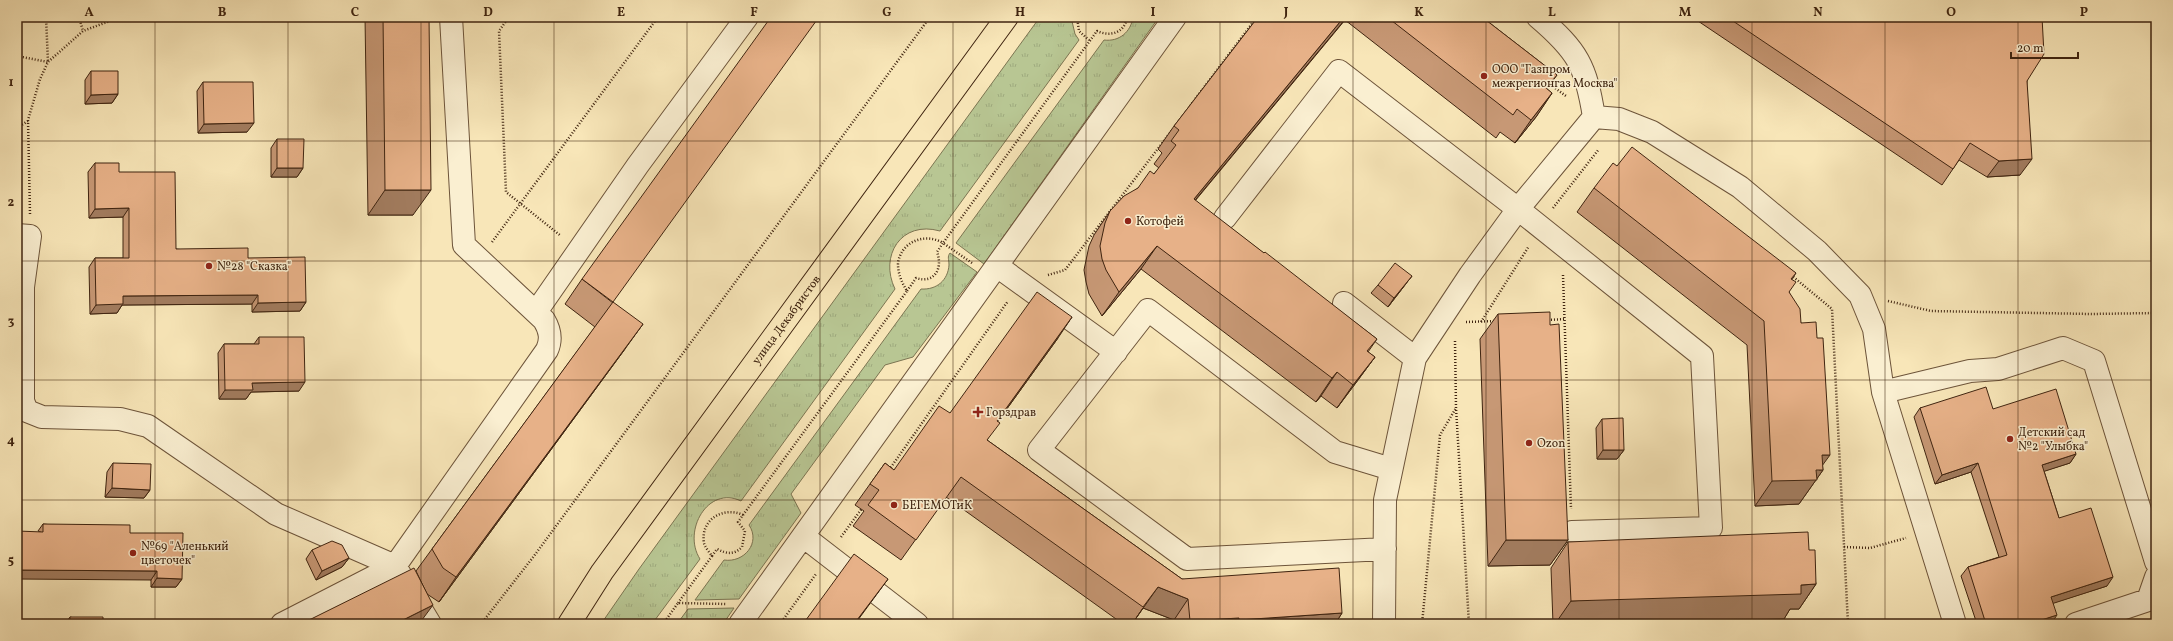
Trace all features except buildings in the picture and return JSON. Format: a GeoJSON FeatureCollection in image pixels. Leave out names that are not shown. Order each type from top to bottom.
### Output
{"type":"FeatureCollection","features":[{"type":"Feature","properties":{"kind":"main road","name":"улица Декабристов"},"geometry":{"type":"LineString","coordinates":[[569,624],[602,572],[1007,17]]}},
{"type":"Feature","properties":{"kind":"lane"},"geometry":{"type":"LineString","coordinates":[[282,624],[395,566],[547,350],[551,342],[550,330],[544,320],[464,245],[451,17]]}},
{"type":"Feature","properties":{"kind":"lane"},"geometry":{"type":"LineString","coordinates":[[536,312],[638,165],[747,17]]}},
{"type":"Feature","properties":{"kind":"lane"},"geometry":{"type":"LineString","coordinates":[[740,624],[1175,17]]}},
{"type":"Feature","properties":{"kind":"lane"},"geometry":{"type":"LineString","coordinates":[[1538,17],[1556,32],[1574,52],[1584,71],[1594,117]]}},
{"type":"Feature","properties":{"kind":"lane"},"geometry":{"type":"LineString","coordinates":[[1225,218],[1338,71],[1518,209],[1562,246],[1702,356],[1710,528],[1572,532]]}},
{"type":"Feature","properties":{"kind":"lane"},"geometry":{"type":"LineString","coordinates":[[1384,624],[1385,500],[1415,358],[1470,275],[1518,209],[1594,117]]}},
{"type":"Feature","properties":{"kind":"lane"},"geometry":{"type":"LineString","coordinates":[[1594,117],[1619,119],[1652,132],[1740,187],[1817,251],[1860,296],[1874,329],[1883,392],[1955,624]]}},
{"type":"Feature","properties":{"kind":"lane"},"geometry":{"type":"LineString","coordinates":[[24,235],[23,287],[20,329],[23,401],[27,411],[42,417],[120,419],[148,426],[276,514],[395,566],[430,624]]}},
{"type":"Feature","properties":{"kind":"lane"},"geometry":{"type":"LineString","coordinates":[[997,266],[1116,352]]}},
{"type":"Feature","properties":{"kind":"lane"},"geometry":{"type":"LineString","coordinates":[[1344,303],[1415,358]]}},
{"type":"Feature","properties":{"kind":"lane"},"geometry":{"type":"LineString","coordinates":[[1385,549],[1187,559],[1039,450],[1148,310],[1335,452],[1391,469]]}},
{"type":"Feature","properties":{"kind":"lane"},"geometry":{"type":"LineString","coordinates":[[1883,392],[1970,371],[1998,369],[2063,348],[2094,361],[2156,562]]}},
{"type":"Feature","properties":{"kind":"lane"},"geometry":{"type":"LineString","coordinates":[[803,536],[917,624]]}},
{"type":"Feature","properties":{"kind":"lane"},"geometry":{"type":"LineString","coordinates":[[2076,624],[2148,600],[2156,577]]}},
{"type":"Feature","properties":{"kind":"path"},"geometry":{"type":"LineString","coordinates":[[46,17],[48,62]]}},
{"type":"Feature","properties":{"kind":"path"},"geometry":{"type":"LineString","coordinates":[[79,17],[83,31]]}},
{"type":"Feature","properties":{"kind":"path"},"geometry":{"type":"LineString","coordinates":[[24,235],[28,120],[40,79],[48,62],[83,31],[115,19],[127,17]]}},
{"type":"Feature","properties":{"kind":"path"},"geometry":{"type":"LineString","coordinates":[[316,17],[343,17]]}},
{"type":"Feature","properties":{"kind":"path"},"geometry":{"type":"LineString","coordinates":[[509,17],[499,31],[506,192],[579,251]]}},
{"type":"Feature","properties":{"kind":"path"},"geometry":{"type":"LineString","coordinates":[[490,270],[487,250],[520,203],[658,17]]}},
{"type":"Feature","properties":{"kind":"path"},"geometry":{"type":"LineString","coordinates":[[481,624],[534,556],[930,17]]}},
{"type":"Feature","properties":{"kind":"path"},"geometry":{"type":"LineString","coordinates":[[1077,17],[1079,31],[1089,40]]}},
{"type":"Feature","properties":{"kind":"path"},"geometry":{"type":"LineString","coordinates":[[663,624],[717,549],[727,553],[734,553],[742,546],[745,531],[738,522],[916,278],[928,280],[934,276],[939,269],[940,260],[937,252],[1089,40],[1097,31],[1110,34],[1117,32],[1126,23],[1127,17]]}},
{"type":"Feature","properties":{"kind":"path"},"geometry":{"type":"LineString","coordinates":[[1185,112],[1257,17]]}},
{"type":"Feature","properties":{"kind":"path"},"geometry":{"type":"LineString","coordinates":[[17,56],[48,62]]}},
{"type":"Feature","properties":{"kind":"path"},"geometry":{"type":"LineString","coordinates":[[1542,78],[1567,97]]}},
{"type":"Feature","properties":{"kind":"path"},"geometry":{"type":"LineString","coordinates":[[17,128],[28,120]]}},
{"type":"Feature","properties":{"kind":"path"},"geometry":{"type":"LineString","coordinates":[[888,471],[1020,283],[1065,270],[1176,125]]}},
{"type":"Feature","properties":{"kind":"path"},"geometry":{"type":"LineString","coordinates":[[1482,322],[1525,253],[1539,227],[1602,145]]}},
{"type":"Feature","properties":{"kind":"path"},"geometry":{"type":"LineString","coordinates":[[907,291],[900,278],[898,265],[900,254],[906,246],[916,240],[928,238],[943,243],[974,264]]}},
{"type":"Feature","properties":{"kind":"path"},"geometry":{"type":"LineString","coordinates":[[1562,246],[1572,532]]}},
{"type":"Feature","properties":{"kind":"path"},"geometry":{"type":"LineString","coordinates":[[1789,274],[1832,309],[1848,624]]}},
{"type":"Feature","properties":{"kind":"path"},"geometry":{"type":"LineString","coordinates":[[1860,296],[1930,311],[2091,314],[2156,313]]}},
{"type":"Feature","properties":{"kind":"path"},"geometry":{"type":"LineString","coordinates":[[1542,320],[1565,319]]}},
{"type":"Feature","properties":{"kind":"path"},"geometry":{"type":"LineString","coordinates":[[1464,322],[1497,321]]}},
{"type":"Feature","properties":{"kind":"path"},"geometry":{"type":"LineString","coordinates":[[1457,336],[1454,343],[1456,408],[1469,624]]}},
{"type":"Feature","properties":{"kind":"path"},"geometry":{"type":"LineString","coordinates":[[1422,624],[1440,435],[1456,408]]}},
{"type":"Feature","properties":{"kind":"path"},"geometry":{"type":"LineString","coordinates":[[780,624],[865,504]]}},
{"type":"Feature","properties":{"kind":"path"},"geometry":{"type":"LineString","coordinates":[[712,556],[704,543],[705,531],[712,518],[720,513],[728,511],[743,515]]}},
{"type":"Feature","properties":{"kind":"path"},"geometry":{"type":"LineString","coordinates":[[1844,547],[1870,548],[1926,532]]}},
{"type":"Feature","properties":{"kind":"path"},"geometry":{"type":"LineString","coordinates":[[678,603],[729,604]]}},
{"type":"Feature","properties":{"kind":"green space"},"geometry":{"type":"Polygon","coordinates":[[[1040,17],[1071,17],[1075,34],[1079,40],[940,231],[926,229],[914,231],[904,236],[897,244],[892,253],[890,264],[891,277],[895,289],[741,501],[729,498],[718,499],[709,505],[701,514],[696,524],[694,536],[695,548],[700,559],[652,624],[601,624],[639,569],[1040,17]]]}},
{"type":"Feature","properties":{"kind":"green space"},"geometry":{"type":"Polygon","coordinates":[[[1133,17],[1159,17],[984,264],[956,243],[1104,40],[1119,38],[1123,35],[1130,27],[1133,17]]]}},
{"type":"Feature","properties":{"kind":"green space"},"geometry":{"type":"Polygon","coordinates":[[[950,253],[977,272],[913,357],[885,365],[791,494],[801,513],[739,599],[695,600],[724,560],[731,560],[744,555],[752,545],[753,538],[749,525],[921,289],[937,286],[944,279],[948,270],[948,257],[950,253]]]}},
{"type":"Feature","properties":{"kind":"green space"},"geometry":{"type":"Polygon","coordinates":[[[734,608],[723,624],[677,624],[688,609],[734,608]]]}},
{"type":"Feature","properties":{"kind":"place","name":"ООО \"Газпром межрегионгаз Москва\""},"geometry":{"type":"Point","coordinates":[1484,76]}},
{"type":"Feature","properties":{"kind":"place","name":"Котофей"},"geometry":{"type":"Point","coordinates":[1128,221]}},
{"type":"Feature","properties":{"kind":"place","name":"№28 \"Сказка\""},"geometry":{"type":"Point","coordinates":[209,266]}},
{"type":"Feature","properties":{"kind":"place","name":"Горздрав"},"geometry":{"type":"Point","coordinates":[978,412]}},
{"type":"Feature","properties":{"kind":"place","name":"Детский сад №2 \"Улыбка\""},"geometry":{"type":"Point","coordinates":[2010,439]}},
{"type":"Feature","properties":{"kind":"place","name":"Ozon"},"geometry":{"type":"Point","coordinates":[1529,443]}},
{"type":"Feature","properties":{"kind":"place","name":"БЕГЕМОТиК"},"geometry":{"type":"Point","coordinates":[894,505]}},
{"type":"Feature","properties":{"kind":"place","name":"№69 \"Аленький цветочек\""},"geometry":{"type":"Point","coordinates":[133,553]}}]}
